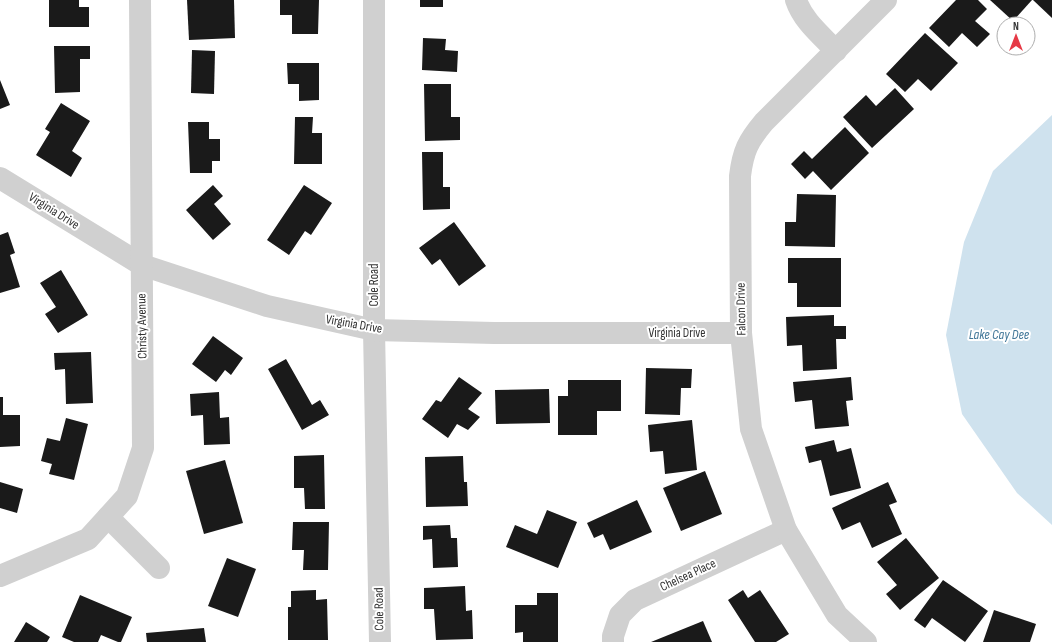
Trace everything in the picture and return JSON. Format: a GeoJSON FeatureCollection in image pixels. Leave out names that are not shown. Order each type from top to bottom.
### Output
{"type":"FeatureCollection","features":[{"type":"Feature","properties":{"kind":"street","name":"Christy Avenue"},"geometry":{"type":"LineString","coordinates":[[0,576],[88,539],[127,496],[143,448],[140,0]]}},
{"type":"Feature","properties":{"kind":"street","name":"Cole Road"},"geometry":{"type":"LineString","coordinates":[[374,0],[374,330],[380,642]]}},
{"type":"Feature","properties":{"kind":"street"},"geometry":{"type":"LineString","coordinates":[[796,0],[807,21],[836,50]]}},
{"type":"Feature","properties":{"kind":"street","name":"Falcon Drive"},"geometry":{"type":"LineString","coordinates":[[866,642],[837,615],[786,530],[751,429],[741,333],[740,182],[744,153],[754,134],[764,122],[886,0]]}},
{"type":"Feature","properties":{"kind":"street","name":"Virginia Drive"},"geometry":{"type":"LineString","coordinates":[[0,178],[142,266],[266,306],[374,330],[494,333],[741,333]]}},
{"type":"Feature","properties":{"kind":"street"},"geometry":{"type":"LineString","coordinates":[[108,517],[159,568]]}},
{"type":"Feature","properties":{"kind":"street","name":"Chelsea Place"},"geometry":{"type":"LineString","coordinates":[[613,642],[613,636],[620,615],[635,600],[786,530]]}},
{"type":"Feature","properties":{"kind":"water","name":"Lake Cay Dee"},"geometry":{"type":"Polygon","coordinates":[[[1052,115],[1052,525],[1017,493],[962,414],[946,335],[964,242],[993,171],[1052,115]]]}},
{"type":"Feature","properties":{"kind":"building"},"geometry":{"type":"Polygon","coordinates":[[[49,0],[79,0],[79,7],[89,7],[89,27],[49,27],[49,0]]]}},
{"type":"Feature","properties":{"kind":"building"},"geometry":{"type":"Polygon","coordinates":[[[187,0],[234,0],[235,38],[189,40],[187,0]]]}},
{"type":"Feature","properties":{"kind":"building"},"geometry":{"type":"Polygon","coordinates":[[[280,0],[319,0],[318,34],[292,34],[292,15],[280,15],[280,0]]]}},
{"type":"Feature","properties":{"kind":"building"},"geometry":{"type":"Polygon","coordinates":[[[420,0],[443,0],[443,7],[420,7],[420,0]]]}},
{"type":"Feature","properties":{"kind":"building"},"geometry":{"type":"Polygon","coordinates":[[[956,0],[978,0],[987,9],[975,21],[990,34],[977,47],[962,33],[949,47],[929,28],[956,0]]]}},
{"type":"Feature","properties":{"kind":"building"},"geometry":{"type":"Polygon","coordinates":[[[990,0],[1032,0],[1018,16],[1008,16],[990,0]]]}},
{"type":"Feature","properties":{"kind":"building"},"geometry":{"type":"Polygon","coordinates":[[[1033,0],[1052,0],[1052,18],[1033,0]]]}},
{"type":"Feature","properties":{"kind":"building"},"geometry":{"type":"Polygon","coordinates":[[[925,33],[958,63],[931,91],[918,79],[905,92],[886,74],[925,33]]]}},
{"type":"Feature","properties":{"kind":"building"},"geometry":{"type":"Polygon","coordinates":[[[423,38],[446,39],[445,50],[458,51],[457,72],[422,70],[423,38]]]}},
{"type":"Feature","properties":{"kind":"building"},"geometry":{"type":"Polygon","coordinates":[[[54,46],[90,46],[90,59],[80,59],[80,92],[55,93],[54,46]]]}},
{"type":"Feature","properties":{"kind":"building"},"geometry":{"type":"Polygon","coordinates":[[[192,50],[215,51],[214,94],[191,93],[192,50]]]}},
{"type":"Feature","properties":{"kind":"building"},"geometry":{"type":"Polygon","coordinates":[[[287,63],[319,63],[319,100],[299,101],[299,84],[288,84],[287,63]]]}},
{"type":"Feature","properties":{"kind":"building"},"geometry":{"type":"Polygon","coordinates":[[[0,80],[10,105],[0,109],[0,80]]]}},
{"type":"Feature","properties":{"kind":"building"},"geometry":{"type":"Polygon","coordinates":[[[424,84],[451,84],[451,117],[460,117],[460,140],[425,141],[424,84]]]}},
{"type":"Feature","properties":{"kind":"building"},"geometry":{"type":"Polygon","coordinates":[[[895,88],[914,109],[872,148],[843,117],[866,95],[876,106],[895,88]]]}},
{"type":"Feature","properties":{"kind":"building"},"geometry":{"type":"Polygon","coordinates":[[[61,103],[90,121],[72,151],[82,158],[71,177],[36,155],[50,132],[45,129],[61,103]]]}},
{"type":"Feature","properties":{"kind":"building"},"geometry":{"type":"Polygon","coordinates":[[[295,117],[313,117],[312,133],[322,133],[322,164],[294,164],[295,117]]]}},
{"type":"Feature","properties":{"kind":"building"},"geometry":{"type":"Polygon","coordinates":[[[188,122],[209,122],[209,139],[220,139],[220,161],[212,161],[212,173],[190,173],[188,122]]]}},
{"type":"Feature","properties":{"kind":"building"},"geometry":{"type":"Polygon","coordinates":[[[845,127],[869,153],[831,190],[813,171],[805,179],[791,164],[804,151],[812,159],[845,127]]]}},
{"type":"Feature","properties":{"kind":"building"},"geometry":{"type":"Polygon","coordinates":[[[422,152],[443,152],[443,187],[450,187],[450,209],[423,210],[422,152]]]}},
{"type":"Feature","properties":{"kind":"building"},"geometry":{"type":"Polygon","coordinates":[[[213,185],[223,196],[214,204],[231,224],[213,240],[186,210],[213,185]]]}},
{"type":"Feature","properties":{"kind":"building"},"geometry":{"type":"Polygon","coordinates":[[[304,185],[332,203],[311,235],[305,231],[289,255],[267,240],[304,185]]]}},
{"type":"Feature","properties":{"kind":"building"},"geometry":{"type":"Polygon","coordinates":[[[797,194],[836,195],[835,247],[785,246],[785,222],[796,222],[797,194]]]}},
{"type":"Feature","properties":{"kind":"building"},"geometry":{"type":"Polygon","coordinates":[[[454,222],[486,266],[459,286],[440,259],[432,265],[419,248],[454,222]]]}},
{"type":"Feature","properties":{"kind":"building"},"geometry":{"type":"Polygon","coordinates":[[[8,232],[15,253],[10,255],[20,287],[0,293],[0,235],[8,232]]]}},
{"type":"Feature","properties":{"kind":"building"},"geometry":{"type":"Polygon","coordinates":[[[788,258],[841,258],[841,307],[797,307],[797,283],[788,283],[788,258]]]}},
{"type":"Feature","properties":{"kind":"building"},"geometry":{"type":"Polygon","coordinates":[[[61,270],[88,315],[58,333],[45,314],[56,307],[40,283],[61,270]]]}},
{"type":"Feature","properties":{"kind":"building"},"geometry":{"type":"Polygon","coordinates":[[[834,315],[834,326],[846,326],[846,339],[836,339],[837,369],[803,371],[802,345],[787,346],[786,317],[834,315]]]}},
{"type":"Feature","properties":{"kind":"building"},"geometry":{"type":"Polygon","coordinates":[[[213,336],[243,358],[231,375],[225,370],[216,382],[192,364],[213,336]]]}},
{"type":"Feature","properties":{"kind":"building"},"geometry":{"type":"Polygon","coordinates":[[[91,352],[93,403],[66,404],[65,369],[55,370],[54,353],[91,352]]]}},
{"type":"Feature","properties":{"kind":"building"},"geometry":{"type":"Polygon","coordinates":[[[286,359],[312,405],[320,400],[329,415],[302,430],[268,369],[286,359]]]}},
{"type":"Feature","properties":{"kind":"building"},"geometry":{"type":"Polygon","coordinates":[[[646,368],[692,369],[691,388],[681,388],[680,415],[645,414],[646,368]]]}},
{"type":"Feature","properties":{"kind":"building"},"geometry":{"type":"Polygon","coordinates":[[[459,377],[482,393],[468,409],[480,417],[468,430],[457,424],[448,438],[422,419],[436,400],[441,402],[459,377]]]}},
{"type":"Feature","properties":{"kind":"building"},"geometry":{"type":"Polygon","coordinates":[[[851,377],[853,400],[846,401],[849,426],[815,429],[812,400],[795,402],[793,382],[851,377]]]}},
{"type":"Feature","properties":{"kind":"building"},"geometry":{"type":"Polygon","coordinates":[[[568,380],[621,380],[621,411],[597,411],[597,435],[558,435],[558,396],[568,396],[568,380]]]}},
{"type":"Feature","properties":{"kind":"building"},"geometry":{"type":"Polygon","coordinates":[[[549,389],[550,423],[496,424],[495,390],[549,389]]]}},
{"type":"Feature","properties":{"kind":"building"},"geometry":{"type":"Polygon","coordinates":[[[219,392],[220,418],[229,417],[230,444],[204,445],[203,415],[191,416],[190,394],[219,392]]]}},
{"type":"Feature","properties":{"kind":"building"},"geometry":{"type":"Polygon","coordinates":[[[0,397],[3,397],[3,415],[20,415],[20,446],[0,447],[0,397]]]}},
{"type":"Feature","properties":{"kind":"building"},"geometry":{"type":"Polygon","coordinates":[[[66,418],[88,424],[74,480],[49,474],[52,464],[41,461],[47,438],[60,441],[66,418]]]}},
{"type":"Feature","properties":{"kind":"building"},"geometry":{"type":"Polygon","coordinates":[[[692,420],[697,470],[665,474],[663,451],[650,452],[648,425],[692,420]]]}},
{"type":"Feature","properties":{"kind":"building"},"geometry":{"type":"Polygon","coordinates":[[[834,440],[837,452],[851,448],[861,488],[830,496],[821,460],[809,463],[805,447],[834,440]]]}},
{"type":"Feature","properties":{"kind":"building"},"geometry":{"type":"Polygon","coordinates":[[[324,455],[325,509],[305,509],[304,488],[294,488],[294,456],[324,455]]]}},
{"type":"Feature","properties":{"kind":"building"},"geometry":{"type":"Polygon","coordinates":[[[463,456],[464,482],[467,482],[468,506],[426,507],[425,457],[463,456]]]}},
{"type":"Feature","properties":{"kind":"building"},"geometry":{"type":"Polygon","coordinates":[[[225,460],[243,523],[204,534],[186,471],[225,460]]]}},
{"type":"Feature","properties":{"kind":"building"},"geometry":{"type":"Polygon","coordinates":[[[705,471],[722,514],[681,531],[663,488],[705,471]]]}},
{"type":"Feature","properties":{"kind":"building"},"geometry":{"type":"Polygon","coordinates":[[[0,482],[23,489],[17,513],[0,508],[0,482]]]}},
{"type":"Feature","properties":{"kind":"building"},"geometry":{"type":"Polygon","coordinates":[[[888,482],[897,502],[889,505],[902,534],[872,548],[860,522],[842,530],[832,508],[888,482]]]}},
{"type":"Feature","properties":{"kind":"building"},"geometry":{"type":"Polygon","coordinates":[[[637,500],[652,532],[610,550],[603,534],[594,538],[587,523],[637,500]]]}},
{"type":"Feature","properties":{"kind":"building"},"geometry":{"type":"Polygon","coordinates":[[[547,510],[577,522],[558,568],[506,547],[515,525],[537,534],[547,510]]]}},
{"type":"Feature","properties":{"kind":"building"},"geometry":{"type":"Polygon","coordinates":[[[293,522],[329,522],[328,570],[303,570],[304,550],[292,550],[293,522]]]}},
{"type":"Feature","properties":{"kind":"building"},"geometry":{"type":"Polygon","coordinates":[[[450,525],[451,538],[457,538],[458,567],[433,568],[432,539],[423,540],[423,526],[450,525]]]}},
{"type":"Feature","properties":{"kind":"building"},"geometry":{"type":"Polygon","coordinates":[[[906,538],[939,578],[900,610],[886,594],[897,585],[877,562],[906,538]]]}},
{"type":"Feature","properties":{"kind":"building"},"geometry":{"type":"Polygon","coordinates":[[[227,558],[256,569],[238,617],[208,606],[227,558]]]}},
{"type":"Feature","properties":{"kind":"building"},"geometry":{"type":"Polygon","coordinates":[[[943,580],[988,611],[965,642],[932,618],[925,628],[914,620],[943,580]]]}},
{"type":"Feature","properties":{"kind":"building"},"geometry":{"type":"Polygon","coordinates":[[[465,586],[466,611],[472,610],[473,639],[436,640],[434,609],[424,609],[424,588],[465,586]]]}},
{"type":"Feature","properties":{"kind":"building"},"geometry":{"type":"Polygon","coordinates":[[[316,590],[316,600],[327,599],[328,640],[288,640],[288,607],[291,607],[291,591],[316,590]]]}},
{"type":"Feature","properties":{"kind":"building"},"geometry":{"type":"Polygon","coordinates":[[[743,590],[748,598],[760,590],[789,634],[776,642],[755,642],[728,600],[743,590]]]}},
{"type":"Feature","properties":{"kind":"building"},"geometry":{"type":"Polygon","coordinates":[[[537,593],[558,593],[558,642],[523,642],[523,632],[515,633],[515,605],[537,605],[537,593]]]}},
{"type":"Feature","properties":{"kind":"building"},"geometry":{"type":"Polygon","coordinates":[[[80,595],[132,617],[121,642],[101,635],[98,642],[74,642],[62,637],[80,595]]]}},
{"type":"Feature","properties":{"kind":"building"},"geometry":{"type":"Polygon","coordinates":[[[994,610],[1036,624],[1030,642],[983,642],[994,610]]]}},
{"type":"Feature","properties":{"kind":"building"},"geometry":{"type":"Polygon","coordinates":[[[703,621],[712,642],[651,642],[703,621]]]}},
{"type":"Feature","properties":{"kind":"building"},"geometry":{"type":"Polygon","coordinates":[[[26,622],[50,637],[47,642],[14,642],[26,622]]]}},
{"type":"Feature","properties":{"kind":"building"},"geometry":{"type":"Polygon","coordinates":[[[204,628],[206,642],[147,642],[146,633],[204,628]]]}}]}
